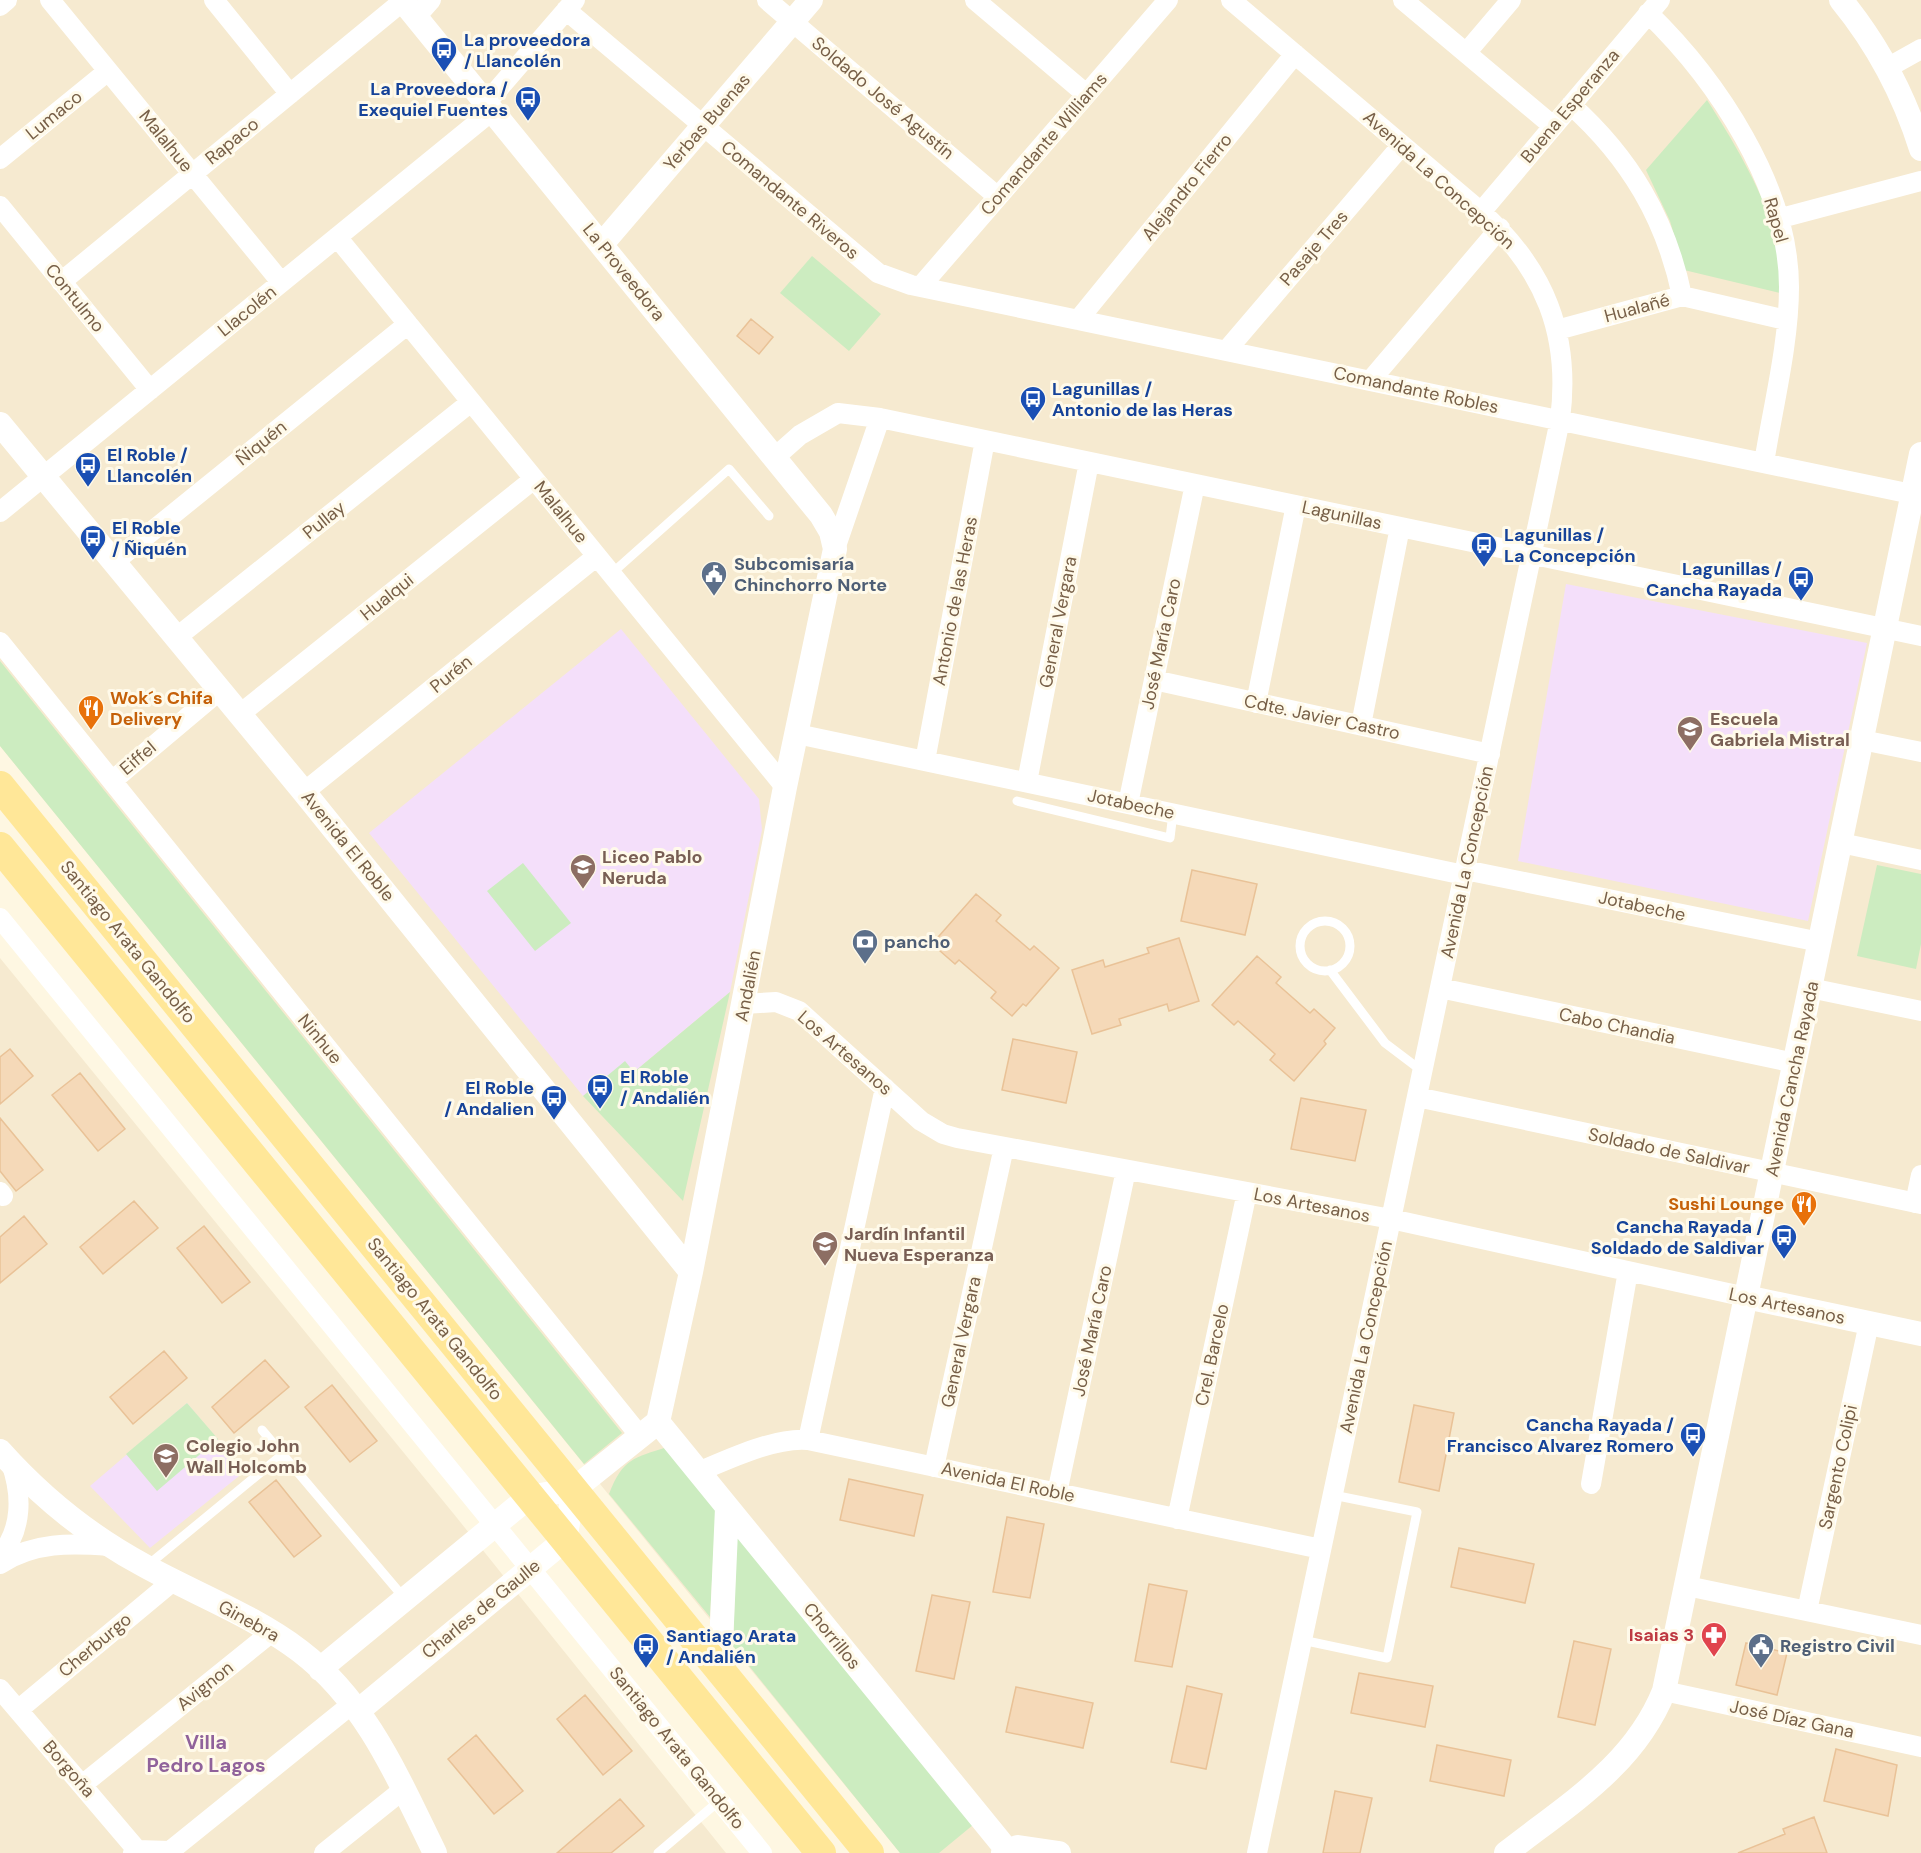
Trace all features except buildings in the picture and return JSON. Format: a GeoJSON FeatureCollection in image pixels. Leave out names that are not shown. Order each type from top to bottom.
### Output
{"type":"FeatureCollection","features":[{"type":"Feature","properties":{"kind":"main road","name":"Santiago Arata Gandolfo"},"geometry":{"type":"LineString","coordinates":[[0,786],[869,1853]]}},
{"type":"Feature","properties":{"kind":"main road"},"geometry":{"type":"LineString","coordinates":[[0,847],[821,1853]]}},
{"type":"Feature","properties":{"kind":"street"},"geometry":{"type":"LineString","coordinates":[[0,6],[7,0]]}},
{"type":"Feature","properties":{"kind":"street","name":"Malalhue"},"geometry":{"type":"LineString","coordinates":[[50,0],[281,282]]}},
{"type":"Feature","properties":{"kind":"street"},"geometry":{"type":"LineString","coordinates":[[214,0],[290,94]]}},
{"type":"Feature","properties":{"kind":"street","name":"Soldado José Agustín"},"geometry":{"type":"LineString","coordinates":[[767,0],[998,196]]}},
{"type":"Feature","properties":{"kind":"street","name":"Yerbas Buenas"},"geometry":{"type":"LineString","coordinates":[[602,244],[811,0]]}},
{"type":"Feature","properties":{"kind":"street"},"geometry":{"type":"LineString","coordinates":[[975,0],[1086,94]]}},
{"type":"Feature","properties":{"kind":"street","name":"Comandante Williams"},"geometry":{"type":"LineString","coordinates":[[915,286],[998,196],[1168,0]]}},
{"type":"Feature","properties":{"kind":"street","name":"Avenida La Concepción"},"geometry":{"type":"LineString","coordinates":[[1233,0],[1500,228],[1522,254],[1539,283],[1557,330],[1564,384],[1560,420],[1532,555],[1257,1853]]}},
{"type":"Feature","properties":{"kind":"street"},"geometry":{"type":"LineString","coordinates":[[1403,0],[1553,126]]}},
{"type":"Feature","properties":{"kind":"street"},"geometry":{"type":"LineString","coordinates":[[1466,53],[1511,0]]}},
{"type":"Feature","properties":{"kind":"street"},"geometry":{"type":"LineString","coordinates":[[1841,0],[1887,68],[1921,149]]}},
{"type":"Feature","properties":{"kind":"street","name":"Rapaco"},"geometry":{"type":"LineString","coordinates":[[61,282],[290,94],[413,4]]}},
{"type":"Feature","properties":{"kind":"street","name":"La Proveedora"},"geometry":{"type":"LineString","coordinates":[[413,4],[490,106],[821,515],[831,532],[835,549]]}},
{"type":"Feature","properties":{"kind":"street","name":"Llacolén"},"geometry":{"type":"LineString","coordinates":[[0,512],[337,237],[490,106],[570,5]]}},
{"type":"Feature","properties":{"kind":"street","name":"Comandante Riveros"},"geometry":{"type":"LineString","coordinates":[[570,5],[704,127],[878,273],[915,286]]}},
{"type":"Feature","properties":{"kind":"street","name":"Buena Esperanza"},"geometry":{"type":"LineString","coordinates":[[1481,212],[1654,7]]}},
{"type":"Feature","properties":{"kind":"street","name":"Rapel"},"geometry":{"type":"LineString","coordinates":[[1654,7],[1732,116],[1758,166],[1777,219],[1788,266],[1786,320],[1764,463]]}},
{"type":"Feature","properties":{"kind":"street"},"geometry":{"type":"LineString","coordinates":[[1887,68],[1921,50]]}},
{"type":"Feature","properties":{"kind":"street","name":"Alejandro Fierro"},"geometry":{"type":"LineString","coordinates":[[1078,320],[1295,54]]}},
{"type":"Feature","properties":{"kind":"street","name":"Lumaco"},"geometry":{"type":"LineString","coordinates":[[0,159],[108,71]]}},
{"type":"Feature","properties":{"kind":"street"},"geometry":{"type":"LineString","coordinates":[[1571,105],[1614,147],[1648,197],[1669,245],[1682,296]]}},
{"type":"Feature","properties":{"kind":"street","name":"Pasaje Tres"},"geometry":{"type":"LineString","coordinates":[[1226,351],[1402,145]]}},
{"type":"Feature","properties":{"kind":"street"},"geometry":{"type":"LineString","coordinates":[[1777,219],[1921,181]]}},
{"type":"Feature","properties":{"kind":"street","name":"Contulmo"},"geometry":{"type":"LineString","coordinates":[[0,206],[150,390]]}},
{"type":"Feature","properties":{"kind":"street"},"geometry":{"type":"LineString","coordinates":[[1370,381],[1500,228]]}},
{"type":"Feature","properties":{"kind":"street","name":"Malalhue"},"geometry":{"type":"LineString","coordinates":[[337,237],[785,787]]}},
{"type":"Feature","properties":{"kind":"street","name":"Comandante Robles"},"geometry":{"type":"LineString","coordinates":[[915,286],[1917,495]]}},
{"type":"Feature","properties":{"kind":"street","name":"Hualañé"},"geometry":{"type":"LineString","coordinates":[[1557,330],[1682,296],[1786,320]]}},
{"type":"Feature","properties":{"kind":"street","name":"Ñiquén"},"geometry":{"type":"LineString","coordinates":[[114,562],[408,324]]}},
{"type":"Feature","properties":{"kind":"street","name":"Pullay"},"geometry":{"type":"LineString","coordinates":[[177,638],[471,402]]}},
{"type":"Feature","properties":{"kind":"street","name":"Lagunillas"},"geometry":{"type":"LineString","coordinates":[[774,458],[800,435],[838,413],[880,418],[1921,636]]}},
{"type":"Feature","properties":{"kind":"street"},"geometry":{"type":"LineString","coordinates":[[835,549],[880,418]]}},
{"type":"Feature","properties":{"kind":"street","name":"Avenida El Roble"},"geometry":{"type":"LineString","coordinates":[[0,424],[304,792],[691,1272]]}},
{"type":"Feature","properties":{"kind":"street","name":"Antonio de las Heras"},"geometry":{"type":"LineString","coordinates":[[925,761],[985,440]]}},
{"type":"Feature","properties":{"kind":"street","name":"Avenida Cancha Rayada"},"geometry":{"type":"LineString","coordinates":[[1514,1851],[1617,1765],[1641,1736],[1664,1691],[1885,629],[1917,495],[1921,454]]}},
{"type":"Feature","properties":{"kind":"street","name":"General Vergara"},"geometry":{"type":"LineString","coordinates":[[1027,782],[1089,462]]}},
{"type":"Feature","properties":{"kind":"street","name":"Hualqui"},"geometry":{"type":"LineString","coordinates":[[240,714],[534,479]]}},
{"type":"Feature","properties":{"kind":"street","name":"José María Caro"},"geometry":{"type":"LineString","coordinates":[[1128,804],[1195,484]]}},
{"type":"Feature","properties":{"kind":"street"},"geometry":{"type":"LineString","coordinates":[[1256,702],[1296,505]]}},
{"type":"Feature","properties":{"kind":"street"},"geometry":{"type":"LineString","coordinates":[[1361,725],[1400,527]]}},
{"type":"Feature","properties":{"kind":"street","name":"Andalién"},"geometry":{"type":"LineString","coordinates":[[649,1429],[691,1272],[785,787],[835,549]]}},
{"type":"Feature","properties":{"kind":"street","name":"Purén"},"geometry":{"type":"LineString","coordinates":[[304,792],[597,556]]}},
{"type":"Feature","properties":{"kind":"street","name":"Ninhue"},"geometry":{"type":"LineString","coordinates":[[0,642],[112,781],[649,1429]]}},
{"type":"Feature","properties":{"kind":"street","name":"Cdte. Javier Castro"},"geometry":{"type":"LineString","coordinates":[[1154,680],[1490,753]]}},
{"type":"Feature","properties":{"kind":"street","name":"Eiffel"},"geometry":{"type":"LineString","coordinates":[[112,781],[220,690]]}},
{"type":"Feature","properties":{"kind":"street","name":"Jotabeche"},"geometry":{"type":"LineString","coordinates":[[797,734],[1128,804],[1820,942]]}},
{"type":"Feature","properties":{"kind":"street"},"geometry":{"type":"LineString","coordinates":[[1862,740],[1921,752]]}},
{"type":"Feature","properties":{"kind":"street"},"geometry":{"type":"LineString","coordinates":[[1840,843],[1921,860]]}},
{"type":"Feature","properties":{"kind":"street","name":"Santiago Arata Gandolfo"},"geometry":{"type":"LineString","coordinates":[[0,918],[762,1853]]}},
{"type":"Feature","properties":{"kind":"street","name":"Cabo Chandia"},"geometry":{"type":"LineString","coordinates":[[1440,988],[1795,1064]]}},
{"type":"Feature","properties":{"kind":"street"},"geometry":{"type":"LineString","coordinates":[[1810,988],[1921,1011]]}},
{"type":"Feature","properties":{"kind":"street","name":"Los Artesanos"},"geometry":{"type":"LineString","coordinates":[[744,1004],[776,1002],[799,1011],[931,1128],[957,1138],[1391,1220],[1921,1334]]}},
{"type":"Feature","properties":{"kind":"street"},"geometry":{"type":"LineString","coordinates":[[808,1440],[885,1088]]}},
{"type":"Feature","properties":{"kind":"street","name":"Soldado de Saldivar"},"geometry":{"type":"LineString","coordinates":[[1417,1097],[1918,1203]]}},
{"type":"Feature","properties":{"kind":"street","name":"General Vergara"},"geometry":{"type":"LineString","coordinates":[[934,1467],[1004,1147]]}},
{"type":"Feature","properties":{"kind":"street","name":"José María Caro"},"geometry":{"type":"LineString","coordinates":[[1057,1493],[1126,1170]]}},
{"type":"Feature","properties":{"kind":"street"},"geometry":{"type":"LineString","coordinates":[[1918,1203],[1921,1175]]}},
{"type":"Feature","properties":{"kind":"street","name":"Crel. Barcelo"},"geometry":{"type":"LineString","coordinates":[[1176,1519],[1246,1192]]}},
{"type":"Feature","properties":{"kind":"street"},"geometry":{"type":"LineString","coordinates":[[1590,1484],[1628,1271]]}},
{"type":"Feature","properties":{"kind":"street","name":"Sargento Colipi"},"geometry":{"type":"LineString","coordinates":[[1807,1611],[1869,1323]]}},
{"type":"Feature","properties":{"kind":"street"},"geometry":{"type":"LineString","coordinates":[[320,1669],[529,1497],[574,1489],[649,1429]]}},
{"type":"Feature","properties":{"kind":"street","name":"Chorrillos"},"geometry":{"type":"LineString","coordinates":[[649,1429],[698,1472],[1007,1852]]}},
{"type":"Feature","properties":{"kind":"street","name":"Avenida El Roble"},"geometry":{"type":"LineString","coordinates":[[698,1472],[733,1457],[795,1438],[1321,1550]]}},
{"type":"Feature","properties":{"kind":"street"},"geometry":{"type":"LineString","coordinates":[[0,1556],[14,1534],[18,1520],[18,1484],[5,1457]]}},
{"type":"Feature","properties":{"kind":"street","name":"Ginebra"},"geometry":{"type":"LineString","coordinates":[[5,1457],[54,1506],[109,1546],[272,1632],[320,1669],[355,1707],[379,1742],[435,1853]]}},
{"type":"Feature","properties":{"kind":"street"},"geometry":{"type":"LineString","coordinates":[[565,1540],[574,1489]]}},
{"type":"Feature","properties":{"kind":"street"},"geometry":{"type":"LineString","coordinates":[[720,1668],[727,1508]]}},
{"type":"Feature","properties":{"kind":"street","name":"Charles de Gaulle"},"geometry":{"type":"LineString","coordinates":[[135,1851],[170,1852],[565,1540]]}},
{"type":"Feature","properties":{"kind":"street"},"geometry":{"type":"LineString","coordinates":[[0,1564],[21,1553],[53,1545],[109,1546]]}},
{"type":"Feature","properties":{"kind":"street","name":"Cherburgo"},"geometry":{"type":"LineString","coordinates":[[18,1710],[173,1581]]}},
{"type":"Feature","properties":{"kind":"street"},"geometry":{"type":"LineString","coordinates":[[1687,1586],[1807,1611],[1920,1630]]}},
{"type":"Feature","properties":{"kind":"street","name":"Avignon"},"geometry":{"type":"LineString","coordinates":[[82,1785],[272,1632]]}},
{"type":"Feature","properties":{"kind":"street","name":"Borgoña"},"geometry":{"type":"LineString","coordinates":[[0,1689],[135,1851]]}},
{"type":"Feature","properties":{"kind":"street","name":"José Díaz Gana"},"geometry":{"type":"LineString","coordinates":[[1664,1691],[1921,1747]]}},
{"type":"Feature","properties":{"kind":"street"},"geometry":{"type":"LineString","coordinates":[[324,1853],[404,1790]]}},
{"type":"Feature","properties":{"kind":"street"},"geometry":{"type":"LineString","coordinates":[[1007,1852],[1017,1847],[1059,1853]]}},
{"type":"Feature","properties":{"kind":"lane"},"geometry":{"type":"LineString","coordinates":[[611,574],[729,469],[769,516]]}},
{"type":"Feature","properties":{"kind":"lane"},"geometry":{"type":"LineString","coordinates":[[1017,801],[1170,838],[1173,813]]}},
{"type":"Feature","properties":{"kind":"lane"},"geometry":{"type":"LineString","coordinates":[[1319,920],[1342,925],[1352,946],[1342,967],[1330,970],[1319,973],[1301,958],[1301,935],[1319,920]]}},
{"type":"Feature","properties":{"kind":"lane"},"geometry":{"type":"LineString","coordinates":[[1330,970],[1385,1043],[1422,1071]]}},
{"type":"Feature","properties":{"kind":"lane"},"geometry":{"type":"LineString","coordinates":[[262,1430],[405,1599]]}},
{"type":"Feature","properties":{"kind":"lane"},"geometry":{"type":"LineString","coordinates":[[146,1567],[283,1454]]}},
{"type":"Feature","properties":{"kind":"lane"},"geometry":{"type":"LineString","coordinates":[[1302,1640],[1387,1658],[1417,1512],[1333,1495]]}},
{"type":"Feature","properties":{"kind":"lane"},"geometry":{"type":"LineString","coordinates":[[658,1853],[719,1801]]}},
{"type":"Feature","properties":{"kind":"shaded area"},"geometry":{"type":"Polygon","coordinates":[[[0,0],[1921,0],[1921,1853],[900,1853],[0,746],[0,0]]]}},
{"type":"Feature","properties":{"kind":"shaded area","name":"Escuela Gabriela Mistral"},"geometry":{"type":"Polygon","coordinates":[[[1566,584],[1867,643],[1808,921],[1518,861],[1566,584]]]}},
{"type":"Feature","properties":{"kind":"shaded area","name":"Liceo Pablo Neruda"},"geometry":{"type":"Polygon","coordinates":[[[621,629],[759,799],[762,830],[730,992],[634,1072],[625,1062],[583,1096],[369,833],[621,629]]]}},
{"type":"Feature","properties":{"kind":"shaded area"},"geometry":{"type":"Polygon","coordinates":[[[0,958],[453,1513],[726,1853],[0,1853],[0,958]]]}},
{"type":"Feature","properties":{"kind":"shaded area","name":"Colegio John Wall Holcomb"},"geometry":{"type":"Polygon","coordinates":[[[187,1403],[244,1472],[150,1548],[90,1486],[187,1403]]]}},
{"type":"Feature","properties":{"kind":"green space"},"geometry":{"type":"Polygon","coordinates":[[[1707,100],[1761,195],[1777,244],[1780,293],[1684,270],[1670,221],[1646,170],[1707,100]]]}},
{"type":"Feature","properties":{"kind":"green space"},"geometry":{"type":"Polygon","coordinates":[[[812,256],[881,314],[849,351],[780,293],[812,256]]]}},
{"type":"Feature","properties":{"kind":"green space"},"geometry":{"type":"Polygon","coordinates":[[[0,661],[622,1433],[584,1464],[0,746],[0,661]]]}},
{"type":"Feature","properties":{"kind":"green space"},"geometry":{"type":"Polygon","coordinates":[[[523,863],[571,923],[535,951],[487,891],[523,863]]]}},
{"type":"Feature","properties":{"kind":"green space"},"geometry":{"type":"Polygon","coordinates":[[[1877,865],[1921,874],[1921,944],[1916,969],[1857,956],[1877,865]]]}},
{"type":"Feature","properties":{"kind":"green space"},"geometry":{"type":"Polygon","coordinates":[[[730,992],[683,1201],[583,1096],[625,1061],[634,1072],[730,992]]]}},
{"type":"Feature","properties":{"kind":"green space"},"geometry":{"type":"Polygon","coordinates":[[[187,1403],[218,1439],[157,1491],[126,1454],[187,1403]]]}},
{"type":"Feature","properties":{"kind":"green space"},"geometry":{"type":"Polygon","coordinates":[[[667,1447],[716,1507],[710,1617],[609,1494],[619,1473],[631,1461],[667,1447]]]}},
{"type":"Feature","properties":{"kind":"green space"},"geometry":{"type":"Polygon","coordinates":[[[737,1531],[973,1825],[939,1853],[900,1853],[733,1646],[737,1531]]]}},
{"type":"Feature","properties":{"kind":"place","name":"La proveedora / Llancolén"},"geometry":{"type":"Point","coordinates":[444,73]}},
{"type":"Feature","properties":{"kind":"place","name":"La Proveedora / Exequiel Fuentes"},"geometry":{"type":"Point","coordinates":[528,122]}},
{"type":"Feature","properties":{"kind":"place","name":"Lagunillas / Antonio de las Heras"},"geometry":{"type":"Point","coordinates":[1033,422]}},
{"type":"Feature","properties":{"kind":"place","name":"El Roble / Llancolén"},"geometry":{"type":"Point","coordinates":[88,488]}},
{"type":"Feature","properties":{"kind":"place","name":"El Roble / Ñiquén"},"geometry":{"type":"Point","coordinates":[93,561]}},
{"type":"Feature","properties":{"kind":"place","name":"Lagunillas / La Concepción"},"geometry":{"type":"Point","coordinates":[1484,568]}},
{"type":"Feature","properties":{"kind":"place","name":"Subcomisaría Chinchorro Norte"},"geometry":{"type":"Point","coordinates":[714,597]}},
{"type":"Feature","properties":{"kind":"place","name":"Lagunillas / Cancha Rayada"},"geometry":{"type":"Point","coordinates":[1801,602]}},
{"type":"Feature","properties":{"kind":"place","name":"Wok´s Chifa Delivery"},"geometry":{"type":"Point","coordinates":[91,731]}},
{"type":"Feature","properties":{"kind":"place","name":"Escuela Gabriela Mistral"},"geometry":{"type":"Point","coordinates":[1690,752]}},
{"type":"Feature","properties":{"kind":"place","name":"Liceo Pablo Neruda"},"geometry":{"type":"Point","coordinates":[583,890]}},
{"type":"Feature","properties":{"kind":"place","name":"pancho"},"geometry":{"type":"Point","coordinates":[865,965]}},
{"type":"Feature","properties":{"kind":"place","name":"El Roble / Andalién"},"geometry":{"type":"Point","coordinates":[600,1110]}},
{"type":"Feature","properties":{"kind":"place","name":"El Roble / Andalien"},"geometry":{"type":"Point","coordinates":[554,1121]}},
{"type":"Feature","properties":{"kind":"place","name":"Sushi Lounge"},"geometry":{"type":"Point","coordinates":[1804,1227]}},
{"type":"Feature","properties":{"kind":"place","name":"Cancha Rayada / Soldado de Saldivar"},"geometry":{"type":"Point","coordinates":[1784,1260]}},
{"type":"Feature","properties":{"kind":"place","name":"Jardín Infantil Nueva Esperanza"},"geometry":{"type":"Point","coordinates":[825,1267]}},
{"type":"Feature","properties":{"kind":"place","name":"Cancha Rayada / Francisco Alvarez Romero"},"geometry":{"type":"Point","coordinates":[1693,1458]}},
{"type":"Feature","properties":{"kind":"place","name":"Colegio John Wall Holcomb"},"geometry":{"type":"Point","coordinates":[166,1479]}},
{"type":"Feature","properties":{"kind":"place","name":"Isaias 3"},"geometry":{"type":"Point","coordinates":[1714,1658]}},
{"type":"Feature","properties":{"kind":"place","name":"Santiago Arata / Andalién"},"geometry":{"type":"Point","coordinates":[646,1669]}},
{"type":"Feature","properties":{"kind":"place","name":"Registro Civil"},"geometry":{"type":"Point","coordinates":[1761,1669]}},
{"type":"Feature","properties":{"kind":"district","name":"Villa Pedro Lagos"},"geometry":{"type":"Point","coordinates":[206,1754]}}]}
